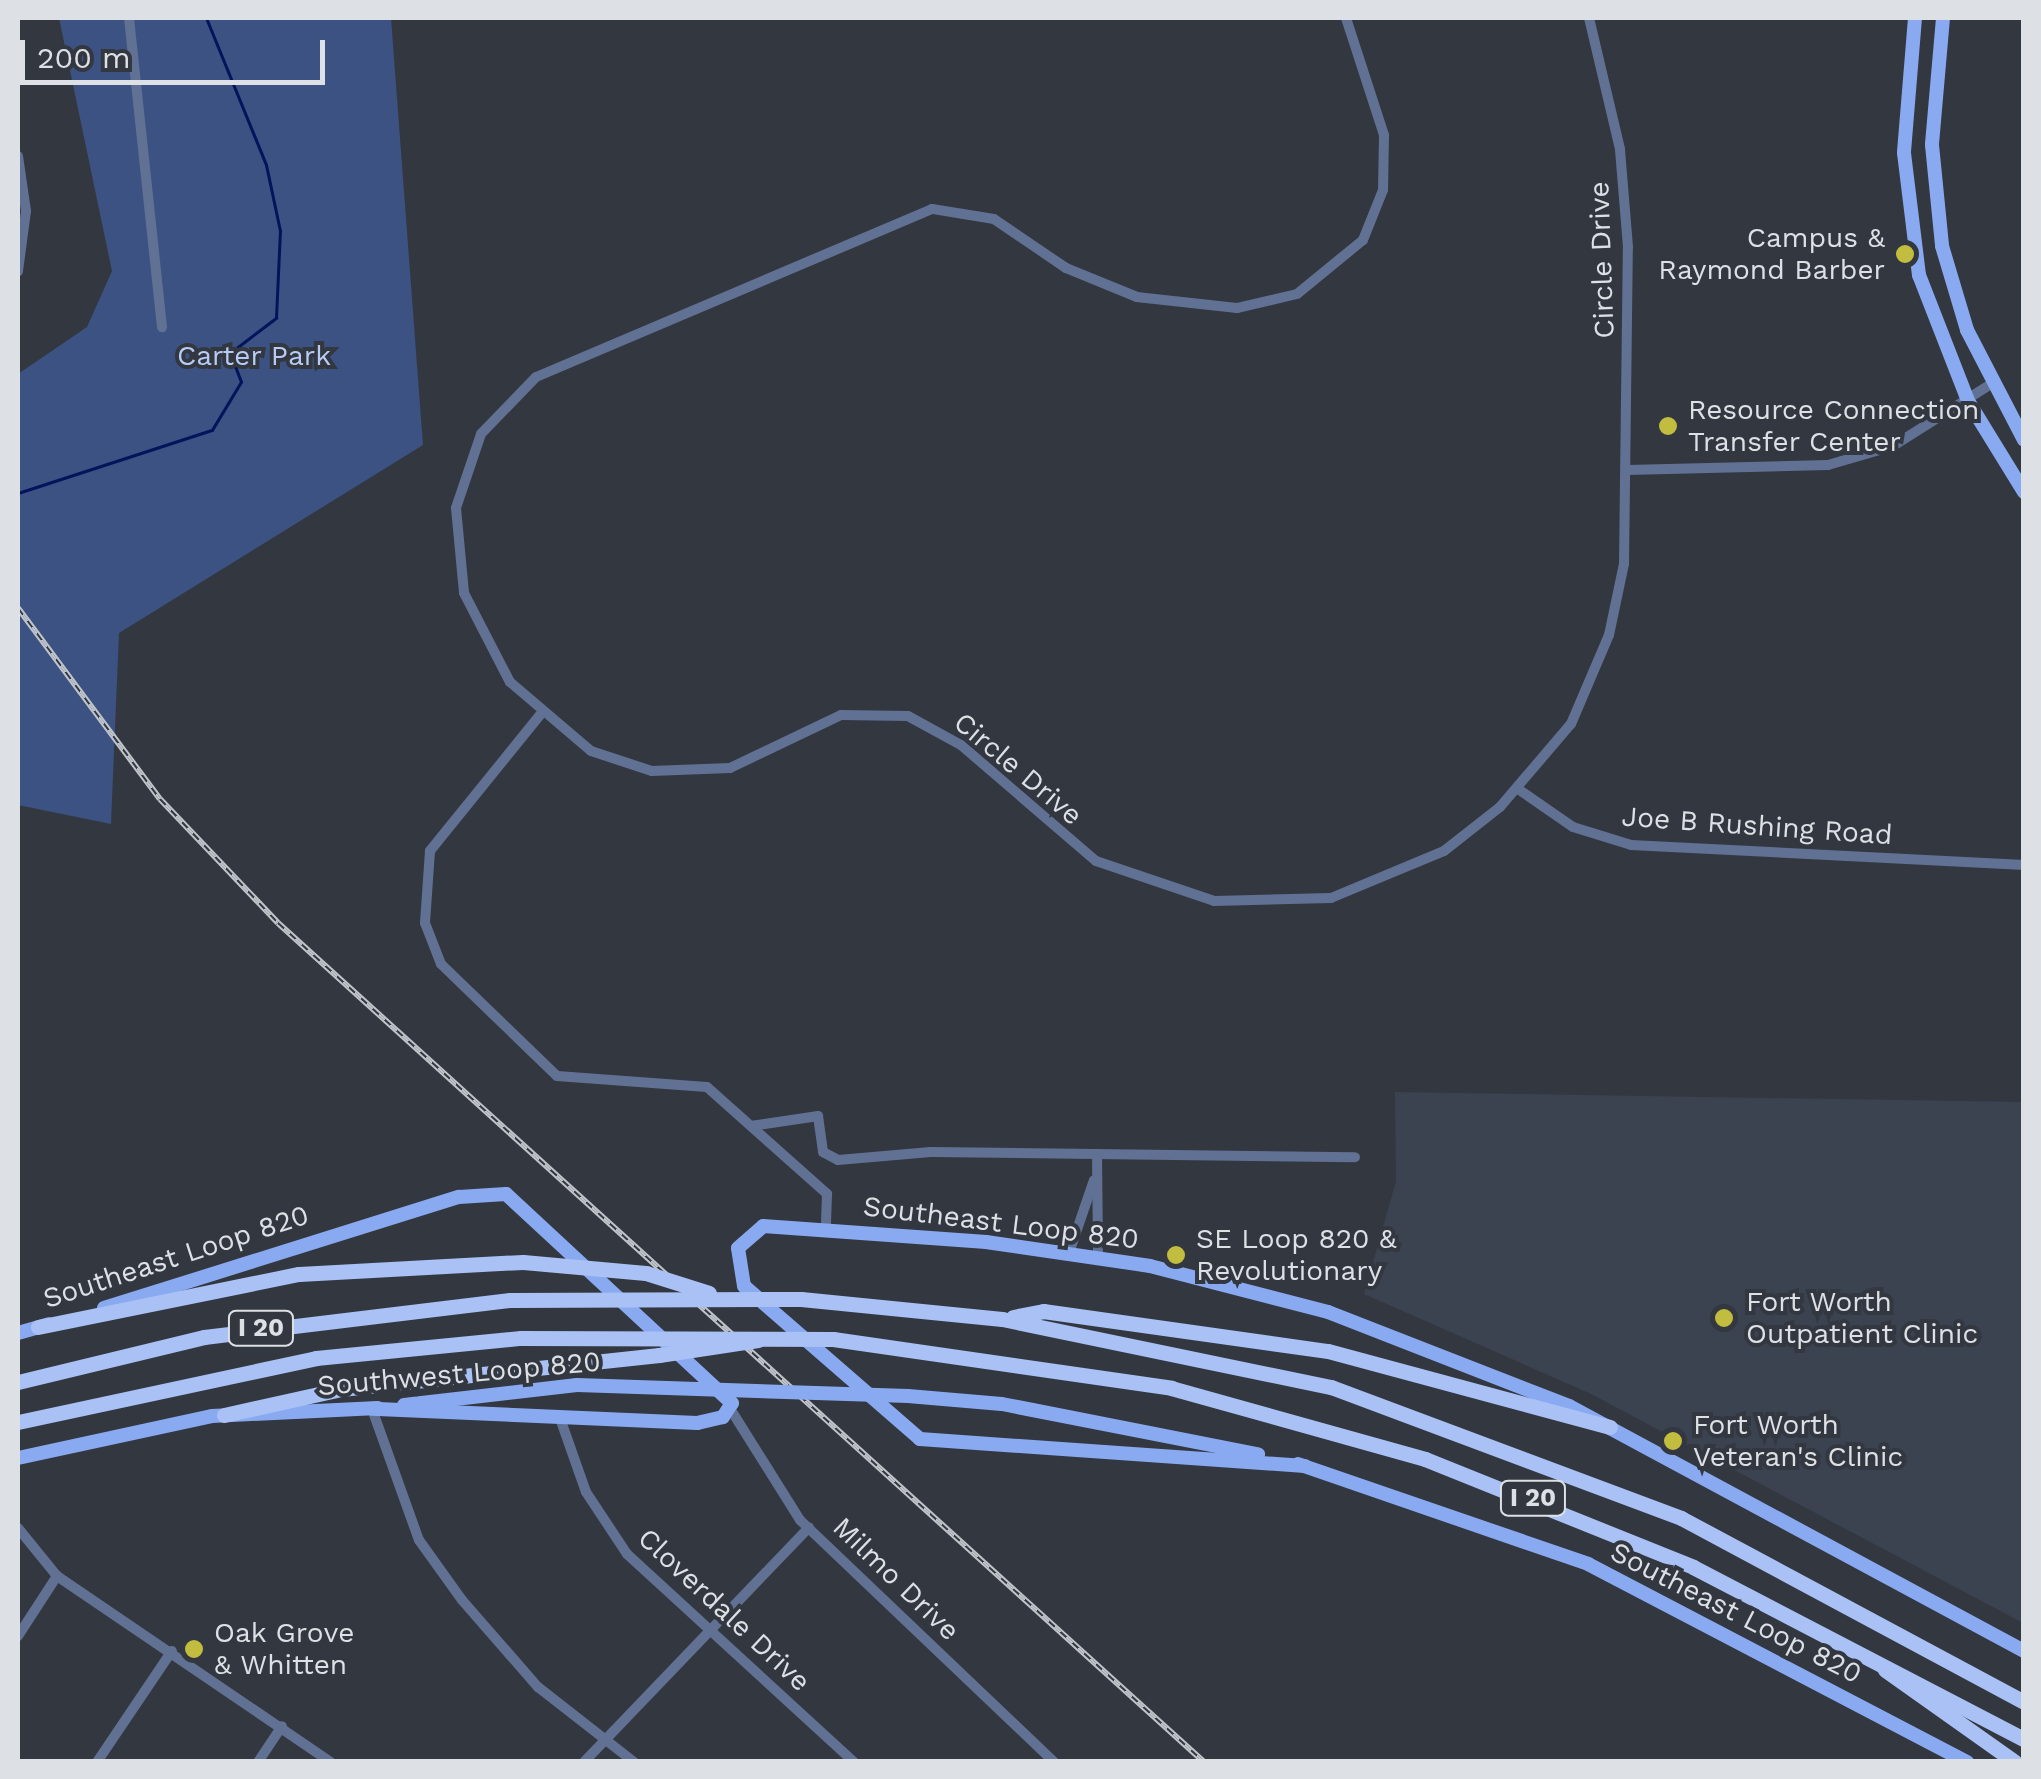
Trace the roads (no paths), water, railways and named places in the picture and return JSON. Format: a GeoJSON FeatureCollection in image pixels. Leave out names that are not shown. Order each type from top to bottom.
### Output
{"type":"FeatureCollection","features":[{"type":"Feature","properties":{"kind":"highway"},"geometry":{"type":"LineString","coordinates":[[38,1327],[300,1274],[523,1262],[646,1273],[708,1294]]}},
{"type":"Feature","properties":{"kind":"highway","name":"I 20"},"geometry":{"type":"LineString","coordinates":[[18,1382],[204,1337],[510,1300],[708,1294],[1002,1319],[1331,1387],[1581,1474],[1682,1518],[2024,1702]]}},
{"type":"Feature","properties":{"kind":"highway"},"geometry":{"type":"LineString","coordinates":[[1002,1319],[1043,1311],[1328,1350],[1610,1427]]}},
{"type":"Feature","properties":{"kind":"highway"},"geometry":{"type":"LineString","coordinates":[[224,1415],[341,1390],[717,1352],[771,1336]]}},
{"type":"Feature","properties":{"kind":"highway","name":"I 20"},"geometry":{"type":"LineString","coordinates":[[18,1422],[316,1358],[520,1338],[833,1339],[1101,1374],[1340,1432],[1582,1518],[1876,1660],[2024,1739]]}},
{"type":"Feature","properties":{"kind":"highway"},"geometry":{"type":"LineString","coordinates":[[1876,1660],[1906,1693],[2015,1762]]}},
{"type":"Feature","properties":{"kind":"main road"},"geometry":{"type":"LineString","coordinates":[[1915,18],[1907,208],[1927,303],[1968,401],[2024,492]]}},
{"type":"Feature","properties":{"kind":"main road"},"geometry":{"type":"LineString","coordinates":[[1943,18],[1932,145],[1937,220],[1991,384],[2024,440]]}},
{"type":"Feature","properties":{"kind":"main road","name":"Southeast Loop 820"},"geometry":{"type":"LineString","coordinates":[[18,1333],[459,1197],[506,1194],[724,1386],[731,1410]]}},
{"type":"Feature","properties":{"kind":"main road","name":"Southeast Loop 820"},"geometry":{"type":"LineString","coordinates":[[1305,1466],[920,1439],[737,1274],[738,1248],[753,1229],[826,1228],[1069,1253],[1212,1280],[1412,1338],[1610,1427],[2024,1650]]}},
{"type":"Feature","properties":{"kind":"main road","name":"Southwest Loop 820"},"geometry":{"type":"LineString","coordinates":[[18,1458],[224,1415],[372,1408],[577,1385],[908,1396]]}},
{"type":"Feature","properties":{"kind":"main road","name":"Southeast Loop 820"},"geometry":{"type":"LineString","coordinates":[[908,1396],[1002,1404],[1305,1466],[1588,1564],[1967,1762]]}},
{"type":"Feature","properties":{"kind":"main road"},"geometry":{"type":"LineString","coordinates":[[372,1408],[561,1421],[697,1423],[731,1410]]}},
{"type":"Feature","properties":{"kind":"street"},"geometry":{"type":"LineString","coordinates":[[129,18],[162,327]]}},
{"type":"Feature","properties":{"kind":"street","name":"Circle Drive"},"geometry":{"type":"LineString","coordinates":[[1346,18],[1384,135],[1384,190],[1363,240],[1297,294],[1237,308],[1137,298],[1066,268],[994,220],[932,209],[585,351],[512,397],[481,434],[462,481],[457,564],[492,656],[540,715],[622,764],[680,772],[749,762],[841,715],[908,716],[961,745],[1096,861],[1181,894],[1240,904],[1301,903],[1386,882],[1444,852],[1518,789],[1571,724],[1597,671],[1624,564],[1626,213],[1589,18]]}},
{"type":"Feature","properties":{"kind":"street"},"geometry":{"type":"LineString","coordinates":[[18,156],[26,212],[18,271]]}},
{"type":"Feature","properties":{"kind":"street"},"geometry":{"type":"LineString","coordinates":[[1627,470],[1828,465],[1893,446],[1991,384]]}},
{"type":"Feature","properties":{"kind":"street"},"geometry":{"type":"LineString","coordinates":[[540,715],[430,852],[422,894],[441,964],[557,1076],[694,1082],[751,1126],[827,1194],[826,1228]]}},
{"type":"Feature","properties":{"kind":"street","name":"Joe B Rushing Road"},"geometry":{"type":"LineString","coordinates":[[1518,789],[1573,827],[1631,844],[2024,863]]}},
{"type":"Feature","properties":{"kind":"street"},"geometry":{"type":"LineString","coordinates":[[751,1126],[818,1116],[824,1152],[838,1160],[1097,1154],[1356,1157]]}},
{"type":"Feature","properties":{"kind":"street"},"geometry":{"type":"LineString","coordinates":[[1097,1154],[1098,1257]]}},
{"type":"Feature","properties":{"kind":"street"},"geometry":{"type":"LineString","coordinates":[[1069,1253],[1095,1179]]}},
{"type":"Feature","properties":{"kind":"street"},"geometry":{"type":"LineString","coordinates":[[372,1408],[402,1500],[439,1569],[538,1687],[634,1762]]}},
{"type":"Feature","properties":{"kind":"street","name":"Milmo Drive"},"geometry":{"type":"LineString","coordinates":[[731,1410],[809,1527],[1054,1762]]}},
{"type":"Feature","properties":{"kind":"street","name":"Cloverdale Drive"},"geometry":{"type":"LineString","coordinates":[[561,1421],[586,1492],[626,1554],[854,1762]]}},
{"type":"Feature","properties":{"kind":"street"},"geometry":{"type":"LineString","coordinates":[[584,1762],[809,1527]]}},
{"type":"Feature","properties":{"kind":"street"},"geometry":{"type":"LineString","coordinates":[[18,1528],[57,1576],[331,1762]]}},
{"type":"Feature","properties":{"kind":"street"},"geometry":{"type":"LineString","coordinates":[[18,1636],[57,1576]]}},
{"type":"Feature","properties":{"kind":"street"},"geometry":{"type":"LineString","coordinates":[[96,1762],[172,1651]]}},
{"type":"Feature","properties":{"kind":"street"},"geometry":{"type":"LineString","coordinates":[[258,1762],[282,1726]]}},
{"type":"Feature","properties":{"kind":"waterway"},"geometry":{"type":"LineString","coordinates":[[18,493],[212,430],[241,382],[230,353],[276,318],[280,231],[266,165],[206,18]]}},
{"type":"Feature","properties":{"kind":"railway"},"geometry":{"type":"LineString","coordinates":[[18,608],[160,799],[278,923],[1204,1762]]}},
{"type":"Feature","properties":{"kind":"place","name":"Campus & Raymond Barber"},"geometry":{"type":"Point","coordinates":[1905,254]}},
{"type":"Feature","properties":{"kind":"place","name":"Resource Connection Transfer Center"},"geometry":{"type":"Point","coordinates":[1668,426]}},
{"type":"Feature","properties":{"kind":"place","name":"SE Loop 820 & Revolutionary"},"geometry":{"type":"Point","coordinates":[1176,1255]}},
{"type":"Feature","properties":{"kind":"place","name":"Fort Worth Outpatient Clinic"},"geometry":{"type":"Point","coordinates":[1724,1318]}},
{"type":"Feature","properties":{"kind":"place","name":"Fort Worth Veteran's Clinic"},"geometry":{"type":"Point","coordinates":[1673,1441]}},
{"type":"Feature","properties":{"kind":"place","name":"Oak Grove & Whitten"},"geometry":{"type":"Point","coordinates":[194,1649]}},
{"type":"Feature","properties":{"kind":"park label","name":"Carter Park"},"geometry":{"type":"Point","coordinates":[254,356]}}]}
